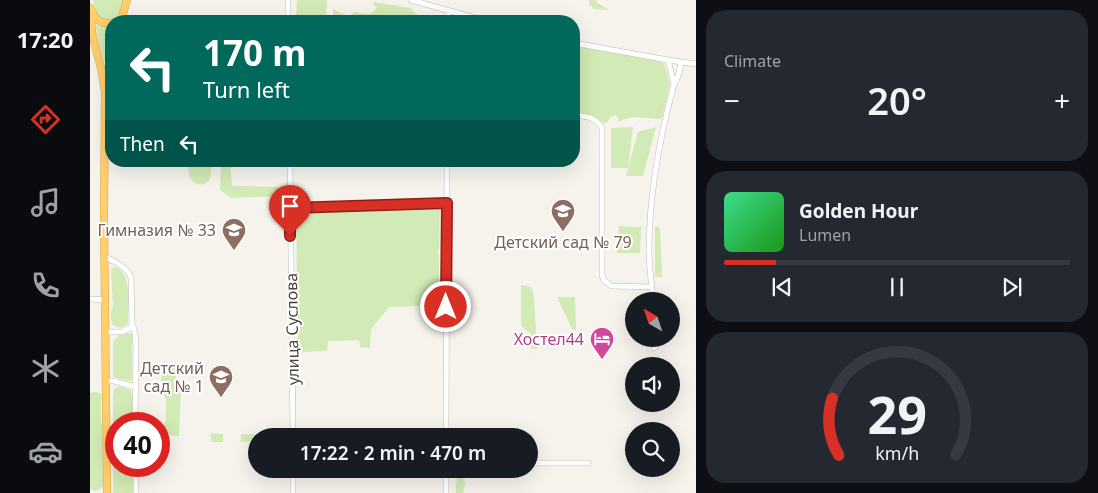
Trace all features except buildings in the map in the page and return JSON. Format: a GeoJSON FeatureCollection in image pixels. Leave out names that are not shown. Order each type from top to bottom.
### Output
{"type":"FeatureCollection","features":[{"type":"Feature","properties":{"kind":"highway"},"geometry":{"type":"LineString","coordinates":[[122,15],[127,0]]}},
{"type":"Feature","properties":{"kind":"highway"},"geometry":{"type":"LineString","coordinates":[[90,8],[98,21],[105,23]]}},
{"type":"Feature","properties":{"kind":"highway"},"geometry":{"type":"LineString","coordinates":[[90,8],[92,33],[105,92],[107,493]]}},
{"type":"Feature","properties":{"kind":"street"},"geometry":{"type":"LineString","coordinates":[[288,0],[288,15]]}},
{"type":"Feature","properties":{"kind":"street"},"geometry":{"type":"LineString","coordinates":[[411,0],[464,15]]}},
{"type":"Feature","properties":{"kind":"street"},"geometry":{"type":"LineString","coordinates":[[580,44],[696,64]]}},
{"type":"Feature","properties":{"kind":"street"},"geometry":{"type":"LineString","coordinates":[[668,60],[674,84]]}},
{"type":"Feature","properties":{"kind":"street"},"geometry":{"type":"LineString","coordinates":[[652,292],[649,251],[652,198],[665,118],[681,62]]}},
{"type":"Feature","properties":{"kind":"street"},"geometry":{"type":"LineString","coordinates":[[580,116],[596,120],[602,128],[602,276],[611,286],[652,287]]}},
{"type":"Feature","properties":{"kind":"street","name":"улица Суслова"},"geometry":{"type":"LineString","coordinates":[[290,167],[293,428]]}},
{"type":"Feature","properties":{"kind":"street"},"geometry":{"type":"LineString","coordinates":[[446,428],[447,167]]}},
{"type":"Feature","properties":{"kind":"street"},"geometry":{"type":"LineString","coordinates":[[290,208],[447,203]]}},
{"type":"Feature","properties":{"kind":"street"},"geometry":{"type":"LineString","coordinates":[[105,257],[126,270],[131,278],[132,323],[136,347],[136,412]]}},
{"type":"Feature","properties":{"kind":"street"},"geometry":{"type":"LineString","coordinates":[[90,299],[105,300]]}},
{"type":"Feature","properties":{"kind":"street"},"geometry":{"type":"LineString","coordinates":[[106,332],[122,332],[131,327],[132,323]]}},
{"type":"Feature","properties":{"kind":"street"},"geometry":{"type":"LineString","coordinates":[[107,381],[135,387]]}},
{"type":"Feature","properties":{"kind":"street"},"geometry":{"type":"LineString","coordinates":[[538,463],[588,463]]}},
{"type":"Feature","properties":{"kind":"street"},"geometry":{"type":"LineString","coordinates":[[136,477],[136,493]]}},
{"type":"Feature","properties":{"kind":"street"},"geometry":{"type":"LineString","coordinates":[[293,478],[293,493]]}},
{"type":"Feature","properties":{"kind":"street"},"geometry":{"type":"LineString","coordinates":[[446,478],[446,493]]}},
{"type":"Feature","properties":{"kind":"green space"},"geometry":{"type":"Polygon","coordinates":[[[93,0],[124,0],[119,15],[105,15],[105,19],[103,19],[95,10],[93,0]]]}},
{"type":"Feature","properties":{"kind":"green space"},"geometry":{"type":"Polygon","coordinates":[[[297,0],[327,0],[326,15],[296,15],[297,0]]]}},
{"type":"Feature","properties":{"kind":"green space"},"geometry":{"type":"Polygon","coordinates":[[[589,0],[596,0],[597,3],[608,9],[594,9],[589,5],[589,0]]]}},
{"type":"Feature","properties":{"kind":"green space"},"geometry":{"type":"Polygon","coordinates":[[[374,2],[410,8],[418,15],[351,15],[354,12],[372,13],[377,8],[373,4],[374,2]]]}},
{"type":"Feature","properties":{"kind":"green space"},"geometry":{"type":"Polygon","coordinates":[[[333,9],[345,15],[333,15],[333,9]]]}},
{"type":"Feature","properties":{"kind":"green space"},"geometry":{"type":"Polygon","coordinates":[[[95,25],[105,28],[104,61],[95,25]]]}},
{"type":"Feature","properties":{"kind":"green space"},"geometry":{"type":"Polygon","coordinates":[[[580,47],[646,58],[664,63],[670,84],[662,118],[633,117],[619,121],[615,115],[607,123],[604,123],[593,116],[580,114],[580,47]]]}},
{"type":"Feature","properties":{"kind":"green space"},"geometry":{"type":"Polygon","coordinates":[[[633,127],[628,168],[611,168],[611,128],[633,127]]]}},
{"type":"Feature","properties":{"kind":"green space"},"geometry":{"type":"Polygon","coordinates":[[[656,127],[643,176],[626,176],[638,132],[656,127]]]}},
{"type":"Feature","properties":{"kind":"green space"},"geometry":{"type":"Polygon","coordinates":[[[189,167],[211,167],[211,176],[205,184],[197,184],[189,174],[189,167]]]}},
{"type":"Feature","properties":{"kind":"green space"},"geometry":{"type":"Polygon","coordinates":[[[221,167],[230,167],[232,186],[278,187],[279,196],[231,198],[220,190],[221,167]]]}},
{"type":"Feature","properties":{"kind":"green space"},"geometry":{"type":"Polygon","coordinates":[[[440,205],[438,251],[439,305],[389,307],[371,329],[370,348],[360,347],[358,340],[328,341],[327,351],[301,352],[298,349],[296,210],[440,205]]]}},
{"type":"Feature","properties":{"kind":"green space"},"geometry":{"type":"Polygon","coordinates":[[[619,226],[641,227],[640,253],[617,253],[619,226]]]}},
{"type":"Feature","properties":{"kind":"green space"},"geometry":{"type":"Polygon","coordinates":[[[655,226],[660,228],[662,277],[655,277],[655,226]]]}},
{"type":"Feature","properties":{"kind":"green space"},"geometry":{"type":"Polygon","coordinates":[[[113,267],[119,269],[124,274],[127,281],[129,299],[128,322],[127,325],[121,328],[114,326],[111,319],[113,306],[111,271],[113,267]]]}},
{"type":"Feature","properties":{"kind":"green space"},"geometry":{"type":"Polygon","coordinates":[[[521,285],[531,287],[534,296],[537,349],[531,349],[530,333],[521,326],[521,285]]]}},
{"type":"Feature","properties":{"kind":"green space"},"geometry":{"type":"Polygon","coordinates":[[[557,297],[575,297],[576,330],[572,329],[557,297]]]}},
{"type":"Feature","properties":{"kind":"green space"},"geometry":{"type":"Polygon","coordinates":[[[123,333],[132,334],[131,381],[113,377],[113,342],[123,333]]]}},
{"type":"Feature","properties":{"kind":"green space"},"geometry":{"type":"Polygon","coordinates":[[[176,368],[176,381],[181,387],[179,436],[170,435],[170,412],[166,412],[166,399],[161,382],[162,369],[176,368]]]}},
{"type":"Feature","properties":{"kind":"green space"},"geometry":{"type":"Polygon","coordinates":[[[122,387],[130,390],[133,399],[133,412],[113,412],[114,389],[122,387]]]}},
{"type":"Feature","properties":{"kind":"green space"},"geometry":{"type":"Polygon","coordinates":[[[90,393],[100,393],[102,396],[103,486],[99,490],[94,491],[90,489],[90,393]]]}},
{"type":"Feature","properties":{"kind":"green space"},"geometry":{"type":"Polygon","coordinates":[[[211,433],[223,434],[223,442],[211,442],[211,433]]]}},
{"type":"Feature","properties":{"kind":"green space"},"geometry":{"type":"Polygon","coordinates":[[[241,434],[248,434],[248,442],[241,442],[241,434]]]}},
{"type":"Feature","properties":{"kind":"green space"},"geometry":{"type":"Polygon","coordinates":[[[113,477],[134,477],[134,493],[113,493],[113,477]]]}},
{"type":"Feature","properties":{"kind":"green space"},"geometry":{"type":"Polygon","coordinates":[[[457,478],[464,478],[463,493],[456,493],[457,478]]]}},
{"type":"Feature","properties":{"kind":"place","name":"Детский сад № 79"},"geometry":{"type":"Point","coordinates":[563,232]}},
{"type":"Feature","properties":{"kind":"place","name":"Гимназия № 33"},"geometry":{"type":"Point","coordinates":[234,251]}},
{"type":"Feature","properties":{"kind":"place","name":"Хостел44"},"geometry":{"type":"Point","coordinates":[602,360]}},
{"type":"Feature","properties":{"kind":"place","name":"Детский сад № 1"},"geometry":{"type":"Point","coordinates":[221,398]}},
{"type":"Feature","properties":{"kind":"route"},"geometry":{"type":"LineString","coordinates":[[290,236],[290,208],[447,203],[446,307]]}}]}
